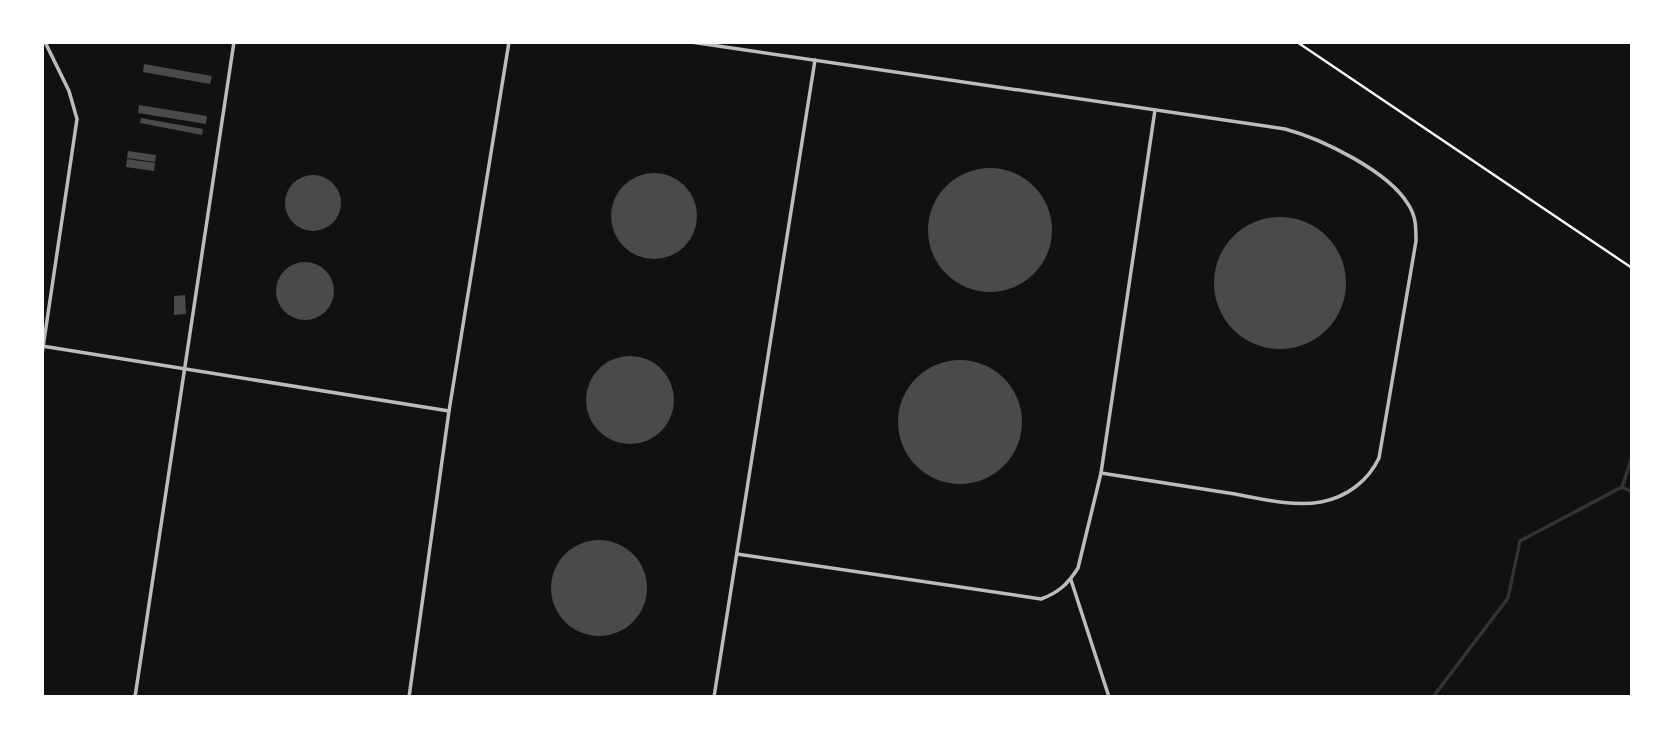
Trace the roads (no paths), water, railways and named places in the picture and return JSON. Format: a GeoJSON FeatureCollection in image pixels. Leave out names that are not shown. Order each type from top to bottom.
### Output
{"type":"FeatureCollection","features":[{"type":"Feature","properties":{"kind":"lane"},"geometry":{"type":"LineString","coordinates":[[42,354],[77,119],[69,91],[45,42]]}},
{"type":"Feature","properties":{"kind":"lane"},"geometry":{"type":"LineString","coordinates":[[135,697],[234,42]]}},
{"type":"Feature","properties":{"kind":"lane"},"geometry":{"type":"LineString","coordinates":[[410,697],[449,411],[509,42]]}},
{"type":"Feature","properties":{"kind":"lane"},"geometry":{"type":"LineString","coordinates":[[691,42],[1285,129],[1328,144],[1387,181],[1408,202],[1416,220],[1416,240],[1379,458],[1363,482],[1345,493],[1321,502],[1289,503],[1101,473]]}},
{"type":"Feature","properties":{"kind":"lane"},"geometry":{"type":"LineString","coordinates":[[714,697],[815,60]]}},
{"type":"Feature","properties":{"kind":"lane"},"geometry":{"type":"LineString","coordinates":[[737,554],[1041,599],[1057,593],[1070,580],[1078,568],[1101,473],[1155,110]]}},
{"type":"Feature","properties":{"kind":"lane"},"geometry":{"type":"LineString","coordinates":[[43,346],[449,411]]}},
{"type":"Feature","properties":{"kind":"lane"},"geometry":{"type":"LineString","coordinates":[[1070,580],[1109,697]]}},
{"type":"Feature","properties":{"kind":"waterway"},"geometry":{"type":"LineString","coordinates":[[1433,697],[1508,598],[1520,541],[1622,487],[1632,457]]}},
{"type":"Feature","properties":{"kind":"waterway"},"geometry":{"type":"LineString","coordinates":[[1622,487],[1632,492]]}}]}
